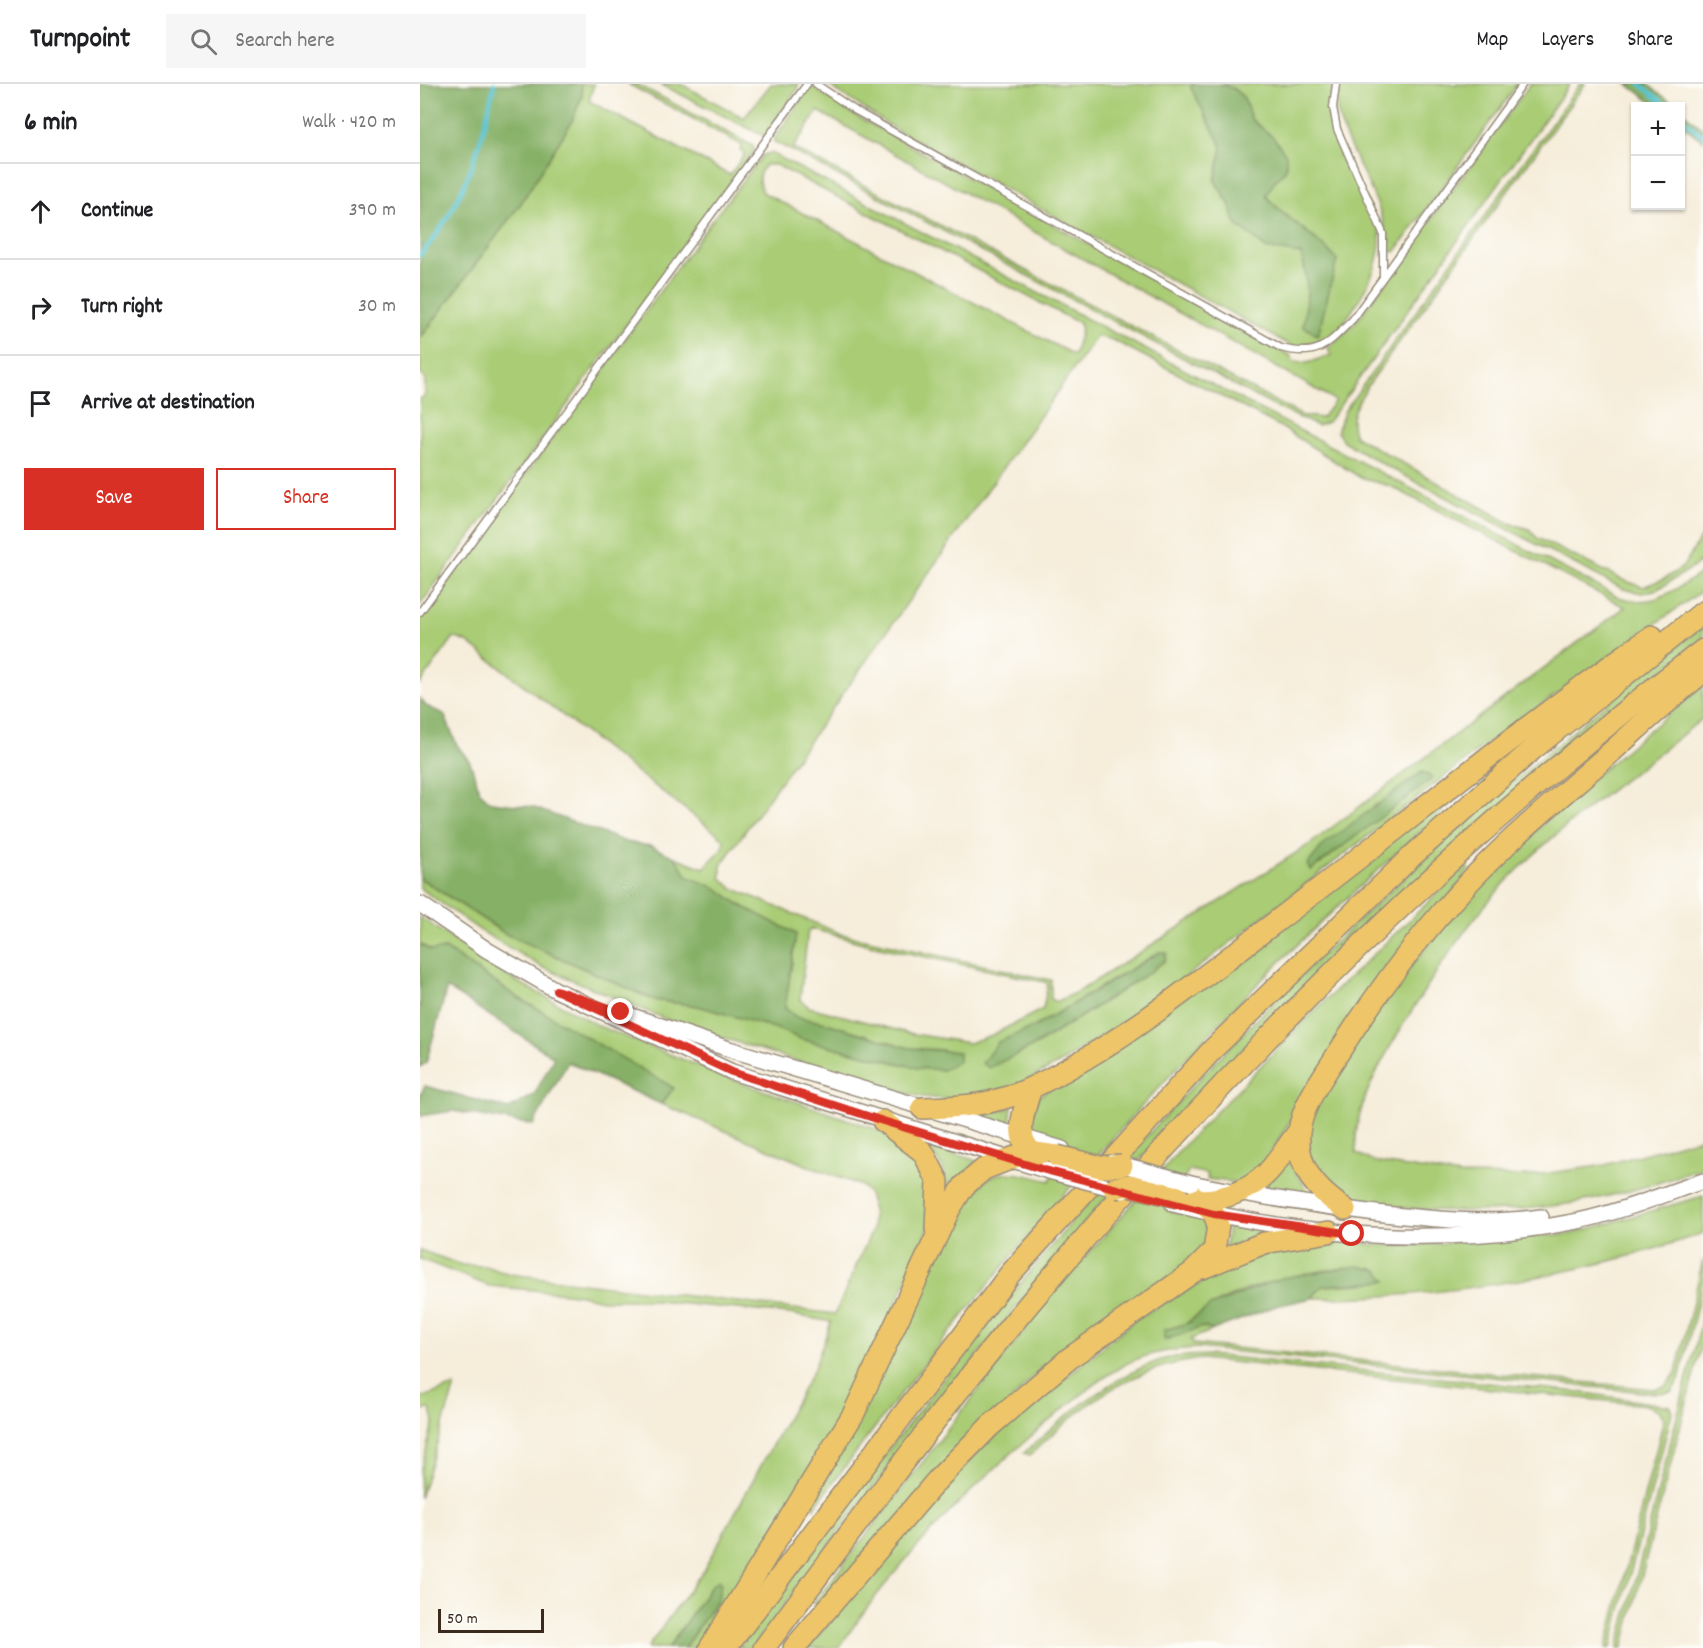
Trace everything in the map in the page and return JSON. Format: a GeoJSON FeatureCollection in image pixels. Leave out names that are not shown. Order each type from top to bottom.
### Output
{"type":"FeatureCollection","features":[{"type":"Feature","properties":{"kind":"highway"},"geometry":{"type":"LineString","coordinates":[[922,1108],[979,1106],[1031,1088],[1086,1057],[1183,992],[1584,684],[1653,636],[1703,610]]}},
{"type":"Feature","properties":{"kind":"highway"},"geometry":{"type":"LineString","coordinates":[[726,1648],[1010,1274],[1213,1049],[1419,850],[1533,749],[1703,610]]}},
{"type":"Feature","properties":{"kind":"highway"},"geometry":{"type":"LineString","coordinates":[[764,1648],[1033,1298],[1234,1073],[1421,889],[1555,770],[1703,650]]}},
{"type":"Feature","properties":{"kind":"highway"},"geometry":{"type":"LineString","coordinates":[[1025,1145],[1101,1178],[1111,1187],[1129,1185],[1190,1198],[1236,1193],[1267,1173],[1299,1131],[1308,1103],[1343,1044],[1383,987],[1466,886],[1508,843],[1703,672]]}},
{"type":"Feature","properties":{"kind":"highway"},"geometry":{"type":"LineString","coordinates":[[1025,1145],[1020,1119],[1031,1088]]}},
{"type":"Feature","properties":{"kind":"highway"},"geometry":{"type":"LineString","coordinates":[[883,1121],[923,1152],[938,1181],[936,1238]]}},
{"type":"Feature","properties":{"kind":"highway"},"geometry":{"type":"LineString","coordinates":[[1299,1131],[1300,1158],[1309,1177],[1323,1195],[1345,1209]]}},
{"type":"Feature","properties":{"kind":"highway"},"geometry":{"type":"LineString","coordinates":[[710,1648],[854,1413],[936,1238],[964,1186],[984,1169],[1006,1159],[1025,1145]]}},
{"type":"Feature","properties":{"kind":"highway"},"geometry":{"type":"LineString","coordinates":[[794,1648],[938,1479],[990,1426],[1071,1357],[1193,1272],[1214,1251],[1218,1225],[1190,1198],[1145,1179],[1127,1166],[1101,1167],[1053,1159]]}},
{"type":"Feature","properties":{"kind":"highway"},"geometry":{"type":"LineString","coordinates":[[1193,1272],[1264,1243],[1329,1232]]}},
{"type":"Feature","properties":{"kind":"street"},"geometry":{"type":"LineString","coordinates":[[420,904],[487,950],[556,990],[732,1072],[1006,1159],[1053,1159]]}},
{"type":"Feature","properties":{"kind":"street"},"geometry":{"type":"LineString","coordinates":[[556,990],[729,1049],[922,1108],[1025,1145]]}},
{"type":"Feature","properties":{"kind":"street"},"geometry":{"type":"LineString","coordinates":[[1190,1198],[1329,1232],[1416,1236],[1519,1231],[1580,1220],[1703,1181]]}},
{"type":"Feature","properties":{"kind":"street"},"geometry":{"type":"LineString","coordinates":[[1236,1193],[1345,1209],[1431,1218],[1523,1220],[1639,1203]]}},
{"type":"Feature","properties":{"kind":"lane"},"geometry":{"type":"LineString","coordinates":[[420,612],[807,84]]}},
{"type":"Feature","properties":{"kind":"lane"},"geometry":{"type":"LineString","coordinates":[[816,84],[856,111],[1281,348],[1310,352],[1324,348],[1353,319],[1523,84]]}},
{"type":"Feature","properties":{"kind":"lane"},"geometry":{"type":"LineString","coordinates":[[1336,84],[1333,107],[1337,129],[1383,233],[1383,276]]}},
{"type":"Feature","properties":{"kind":"green space"},"geometry":{"type":"Polygon","coordinates":[[[420,84],[581,84],[582,96],[571,123],[521,203],[420,339],[420,84]]]}},
{"type":"Feature","properties":{"kind":"green space"},"geometry":{"type":"Polygon","coordinates":[[[581,84],[594,84],[589,101],[730,175],[745,154],[740,150],[742,145],[628,84],[637,84],[753,146],[754,151],[420,605],[420,399],[425,396],[425,378],[420,374],[420,339],[521,203],[571,123],[582,97],[581,84]]]}},
{"type":"Feature","properties":{"kind":"green space"},"geometry":{"type":"Polygon","coordinates":[[[660,84],[681,84],[744,118],[771,84],[798,84],[797,90],[764,136],[660,84]]]}},
{"type":"Feature","properties":{"kind":"green space"},"geometry":{"type":"Polygon","coordinates":[[[827,84],[1192,84],[1191,88],[1222,147],[1215,181],[1229,203],[1236,224],[1266,248],[1301,254],[1307,290],[1303,326],[1317,335],[1337,260],[1266,196],[1274,182],[1286,169],[1274,138],[1251,119],[1244,98],[1234,89],[1220,84],[1333,84],[1331,100],[1334,130],[1345,159],[1379,228],[1379,249],[1371,278],[1350,314],[1333,334],[1312,346],[1295,348],[890,126],[827,84]]]}},
{"type":"Feature","properties":{"kind":"green space"},"geometry":{"type":"Polygon","coordinates":[[[1192,84],[1220,84],[1234,89],[1244,98],[1251,119],[1274,138],[1286,155],[1286,169],[1274,182],[1266,196],[1337,260],[1318,335],[1303,326],[1307,290],[1301,254],[1266,248],[1236,224],[1229,203],[1215,181],[1222,147],[1191,88],[1192,84]]]}},
{"type":"Feature","properties":{"kind":"green space"},"geometry":{"type":"Polygon","coordinates":[[[1340,84],[1518,84],[1395,252],[1387,249],[1382,217],[1341,125],[1337,109],[1340,84]]]}},
{"type":"Feature","properties":{"kind":"green space"},"geometry":{"type":"Polygon","coordinates":[[[1530,84],[1570,84],[1328,422],[1317,426],[1270,404],[773,141],[810,87],[856,116],[1291,356],[1293,362],[1307,363],[1331,355],[1328,348],[1355,323],[1530,84]],[[818,111],[793,148],[1303,416],[1322,418],[1335,401],[818,111]]]}},
{"type":"Feature","properties":{"kind":"green space"},"geometry":{"type":"Polygon","coordinates":[[[1580,84],[1585,84],[1369,384],[1354,409],[1352,422],[1355,436],[1509,523],[1529,529],[1537,538],[1623,580],[1643,587],[1666,578],[1683,567],[1703,534],[1703,561],[1658,589],[1642,593],[1623,589],[1386,466],[1343,441],[1337,432],[1345,410],[1580,84]]]}},
{"type":"Feature","properties":{"kind":"green space"},"geometry":{"type":"Polygon","coordinates":[[[1627,84],[1647,84],[1671,102],[1652,102],[1627,84]]]}},
{"type":"Feature","properties":{"kind":"green space"},"geometry":{"type":"Polygon","coordinates":[[[1685,113],[1703,129],[1703,141],[1685,127],[1685,113]]]}},
{"type":"Feature","properties":{"kind":"green space"},"geometry":{"type":"Polygon","coordinates":[[[771,153],[1616,596],[1629,600],[1652,600],[1672,592],[1703,572],[1703,590],[1493,739],[1164,994],[1064,1061],[1009,1089],[955,1100],[923,1097],[869,1084],[670,1021],[542,967],[481,931],[420,888],[420,878],[506,934],[654,1000],[698,1006],[775,1028],[801,1039],[918,1068],[943,1070],[943,1050],[909,1048],[826,1023],[796,1017],[785,1008],[796,934],[740,905],[716,888],[688,877],[675,857],[704,868],[723,848],[724,839],[467,642],[454,637],[420,684],[420,619],[710,223],[763,155],[771,153]],[[765,165],[759,178],[762,192],[1074,355],[1081,331],[1079,323],[776,165],[765,165]],[[1097,336],[721,865],[721,878],[732,888],[841,934],[1051,980],[1051,999],[1056,1002],[1081,990],[1310,844],[1625,607],[1390,486],[1361,478],[1281,427],[1113,340],[1097,336]],[[1432,778],[1374,806],[1319,865],[1432,778]],[[812,929],[808,930],[800,999],[809,1007],[908,1033],[969,1043],[992,1035],[1043,1009],[1048,984],[870,945],[812,929]],[[1159,952],[1036,1026],[998,1042],[983,1063],[1037,1045],[1165,960],[1159,952]]]}},
{"type":"Feature","properties":{"kind":"green space"},"geometry":{"type":"Polygon","coordinates":[[[1703,626],[1703,638],[1607,714],[1251,1041],[1172,1123],[1072,1237],[859,1505],[752,1648],[739,1648],[893,1444],[998,1311],[1107,1181],[1226,1050],[1356,922],[1423,860],[1561,741],[1703,626]]]}},
{"type":"Feature","properties":{"kind":"green space"},"geometry":{"type":"Polygon","coordinates":[[[1703,686],[1703,718],[1542,847],[1517,870],[1468,927],[1433,978],[1384,1058],[1369,1089],[1358,1121],[1356,1153],[1374,1162],[1460,1175],[1529,1176],[1605,1165],[1703,1137],[1703,1168],[1627,1192],[1556,1206],[1520,1209],[1483,1211],[1391,1207],[1355,1199],[1334,1188],[1325,1180],[1309,1156],[1308,1129],[1323,1094],[1378,1009],[1418,957],[1506,860],[1602,770],[1703,686]]]}},
{"type":"Feature","properties":{"kind":"green space"},"geometry":{"type":"Polygon","coordinates":[[[420,698],[426,706],[444,714],[457,745],[470,762],[480,792],[491,802],[532,807],[626,842],[651,846],[675,857],[688,877],[716,888],[740,905],[796,934],[785,1008],[796,1017],[826,1023],[909,1048],[959,1052],[959,1061],[943,1070],[918,1068],[801,1039],[775,1028],[698,1006],[654,1000],[506,934],[420,878],[420,698]]]}},
{"type":"Feature","properties":{"kind":"green space"},"geometry":{"type":"Polygon","coordinates":[[[1422,772],[1433,778],[1311,870],[1307,865],[1323,845],[1422,772]]]}},
{"type":"Feature","properties":{"kind":"green space"},"geometry":{"type":"Polygon","coordinates":[[[1471,779],[1475,783],[1268,973],[1127,1123],[1018,1248],[914,1376],[814,1508],[811,1506],[855,1427],[956,1215],[978,1188],[995,1175],[1016,1174],[1050,1181],[1070,1144],[1034,1131],[1030,1125],[1038,1097],[1471,779]]]}},
{"type":"Feature","properties":{"kind":"green space"},"geometry":{"type":"Polygon","coordinates":[[[1466,866],[1469,870],[1298,1108],[1266,1161],[1241,1183],[1207,1179],[1208,1174],[1189,1170],[1166,1210],[1204,1218],[1207,1234],[1197,1260],[1101,1322],[1039,1371],[817,1608],[813,1604],[1054,1292],[1189,1140],[1306,1019],[1466,866]]]}},
{"type":"Feature","properties":{"kind":"green space"},"geometry":{"type":"Polygon","coordinates":[[[420,917],[509,977],[601,1027],[742,1083],[893,1135],[913,1157],[929,1183],[931,1207],[926,1238],[855,1393],[717,1623],[698,1648],[684,1648],[718,1599],[719,1580],[711,1586],[668,1648],[647,1648],[703,1571],[813,1371],[831,1322],[790,1314],[646,1300],[603,1300],[576,1294],[489,1286],[420,1259],[420,1250],[462,1265],[485,1266],[510,1274],[835,1314],[872,1230],[873,1212],[869,1194],[862,1186],[813,1168],[661,1104],[673,1088],[517,997],[446,949],[431,951],[420,944],[420,917]]]}},
{"type":"Feature","properties":{"kind":"green space"},"geometry":{"type":"Polygon","coordinates":[[[420,944],[431,951],[445,949],[517,997],[674,1088],[661,1104],[568,1062],[533,1125],[453,1111],[420,1116],[420,1095],[425,1086],[509,1109],[534,1095],[554,1057],[447,988],[426,1063],[420,1067],[420,944]]]}},
{"type":"Feature","properties":{"kind":"green space"},"geometry":{"type":"Polygon","coordinates":[[[1160,952],[1167,953],[1165,960],[1150,972],[1036,1045],[989,1068],[982,1063],[998,1042],[1036,1026],[1160,952]]]}},
{"type":"Feature","properties":{"kind":"green space"},"geometry":{"type":"Polygon","coordinates":[[[1012,1107],[1010,1125],[979,1116],[1012,1107]]]}},
{"type":"Feature","properties":{"kind":"green space"},"geometry":{"type":"Polygon","coordinates":[[[928,1145],[977,1161],[949,1192],[943,1169],[928,1145]]]}},
{"type":"Feature","properties":{"kind":"green space"},"geometry":{"type":"Polygon","coordinates":[[[1290,1155],[1297,1174],[1311,1196],[1263,1188],[1290,1155]]]}},
{"type":"Feature","properties":{"kind":"green space"},"geometry":{"type":"Polygon","coordinates":[[[1703,1196],[1703,1233],[1610,1261],[1510,1282],[1460,1289],[1360,1297],[1312,1298],[1322,1286],[1364,1284],[1378,1270],[1338,1269],[1292,1276],[1227,1298],[1198,1314],[1165,1340],[1203,1327],[1213,1330],[1191,1339],[1194,1344],[1653,1389],[1666,1386],[1676,1373],[1703,1260],[1703,1281],[1679,1380],[1671,1392],[1653,1393],[1198,1348],[1147,1355],[1119,1368],[1087,1390],[982,1480],[905,1561],[839,1648],[808,1648],[903,1533],[983,1446],[1137,1318],[1221,1271],[1277,1250],[1331,1242],[1400,1246],[1571,1234],[1703,1196]]]}},
{"type":"Feature","properties":{"kind":"green space"},"geometry":{"type":"Polygon","coordinates":[[[1228,1225],[1273,1233],[1225,1248],[1228,1225]]]}},
{"type":"Feature","properties":{"kind":"green space"},"geometry":{"type":"Polygon","coordinates":[[[1358,1266],[1378,1270],[1387,1281],[1322,1286],[1312,1298],[1276,1306],[1213,1330],[1203,1327],[1164,1340],[1164,1330],[1188,1323],[1210,1306],[1281,1278],[1358,1266]]]}},
{"type":"Feature","properties":{"kind":"green space"},"geometry":{"type":"Polygon","coordinates":[[[1703,1316],[1703,1339],[1623,1648],[1618,1648],[1703,1316]]]}},
{"type":"Feature","properties":{"kind":"green space"},"geometry":{"type":"Polygon","coordinates":[[[1209,1355],[1579,1392],[1670,1406],[1672,1412],[1611,1648],[1606,1648],[1664,1419],[1659,1410],[1646,1405],[1202,1359],[1175,1363],[1129,1380],[1087,1405],[1030,1455],[1024,1453],[1070,1413],[1121,1378],[1164,1359],[1209,1355]]]}},
{"type":"Feature","properties":{"kind":"green space"},"geometry":{"type":"Polygon","coordinates":[[[455,1386],[420,1498],[420,1472],[434,1421],[430,1409],[420,1410],[420,1398],[455,1386]]]}},
{"type":"Feature","properties":{"kind":"green space"},"geometry":{"type":"Polygon","coordinates":[[[719,1580],[721,1583],[718,1599],[684,1648],[668,1648],[711,1586],[719,1580]]]}},
{"type":"Feature","properties":{"kind":"waterway"},"geometry":{"type":"LineString","coordinates":[[420,255],[435,237],[459,196],[483,130],[494,84]]}},
{"type":"Feature","properties":{"kind":"waterway"},"geometry":{"type":"LineString","coordinates":[[1640,84],[1662,102]]}},
{"type":"Feature","properties":{"kind":"waterway"},"geometry":{"type":"LineString","coordinates":[[1685,121],[1703,136]]}},
{"type":"Feature","properties":{"kind":"route"},"geometry":{"type":"LineString","coordinates":[[621,1012],[556,990],[732,1072],[1006,1159],[1214,1214],[1290,1227],[1352,1234]]}}]}
